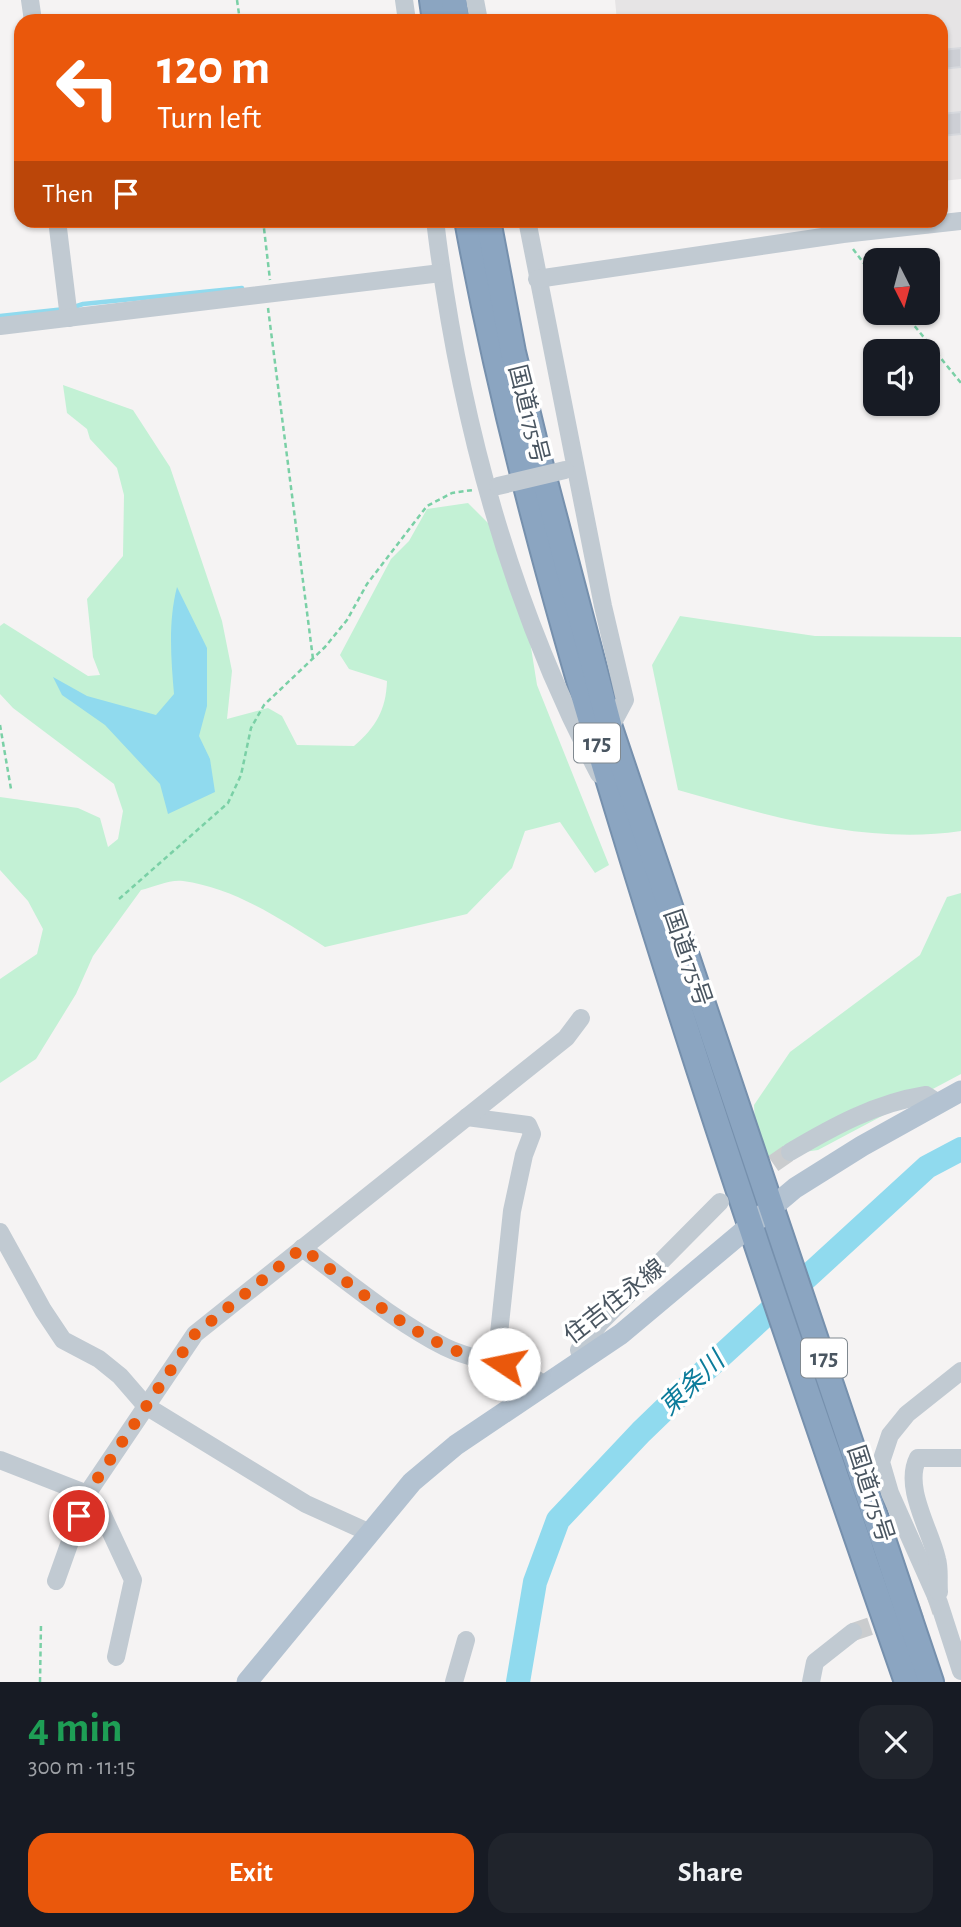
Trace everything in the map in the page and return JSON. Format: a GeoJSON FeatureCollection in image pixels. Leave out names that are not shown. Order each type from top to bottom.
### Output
{"type":"FeatureCollection","features":[{"type":"Feature","properties":{"kind":"highway","name":"国道175号"},"geometry":{"type":"LineString","coordinates":[[468,228],[488,335],[572,666],[749,1226],[906,1682]]}},
{"type":"Feature","properties":{"kind":"highway","name":"国道175号"},"geometry":{"type":"LineString","coordinates":[[490,228],[528,414],[610,728],[932,1682]]}},
{"type":"Feature","properties":{"kind":"main road","name":"住吉住永線"},"geometry":{"type":"LineString","coordinates":[[247,1682],[412,1482],[456,1445],[621,1334],[795,1188],[937,1102],[961,1091]]}},
{"type":"Feature","properties":{"kind":"street"},"geometry":{"type":"LineString","coordinates":[[58,228],[69,318]]}},
{"type":"Feature","properties":{"kind":"street"},"geometry":{"type":"LineString","coordinates":[[436,228],[458,377],[492,487],[561,702],[617,809]]}},
{"type":"Feature","properties":{"kind":"street"},"geometry":{"type":"LineString","coordinates":[[528,228],[571,470],[625,700],[610,728]]}},
{"type":"Feature","properties":{"kind":"street"},"geometry":{"type":"LineString","coordinates":[[537,279],[897,228]]}},
{"type":"Feature","properties":{"kind":"street"},"geometry":{"type":"LineString","coordinates":[[0,326],[441,273]]}},
{"type":"Feature","properties":{"kind":"street"},"geometry":{"type":"LineString","coordinates":[[492,487],[571,470]]}},
{"type":"Feature","properties":{"kind":"street"},"geometry":{"type":"LineString","coordinates":[[56,1581],[87,1494],[195,1334],[566,1038],[580,1018]]}},
{"type":"Feature","properties":{"kind":"street"},"geometry":{"type":"LineString","coordinates":[[790,1152],[843,1121],[898,1099],[926,1095],[937,1102]]}},
{"type":"Feature","properties":{"kind":"street"},"geometry":{"type":"LineString","coordinates":[[467,1117],[528,1125],[532,1134],[524,1155],[512,1211],[498,1343],[504,1364]]}},
{"type":"Feature","properties":{"kind":"street"},"geometry":{"type":"LineString","coordinates":[[582,1361],[579,1350],[600,1323],[720,1202]]}},
{"type":"Feature","properties":{"kind":"street"},"geometry":{"type":"LineString","coordinates":[[0,1232],[43,1310],[63,1339],[99,1359],[120,1376],[146,1406],[306,1504],[370,1533]]}},
{"type":"Feature","properties":{"kind":"street"},"geometry":{"type":"LineString","coordinates":[[302,1248],[415,1330],[475,1360],[504,1364],[531,1375],[545,1386]]}},
{"type":"Feature","properties":{"kind":"street"},"geometry":{"type":"LineString","coordinates":[[961,1371],[907,1414],[890,1435],[881,1462],[890,1493],[939,1602],[961,1671]]}},
{"type":"Feature","properties":{"kind":"street"},"geometry":{"type":"LineString","coordinates":[[939,1602],[938,1561],[916,1494],[912,1469],[918,1458],[961,1458]]}},
{"type":"Feature","properties":{"kind":"street"},"geometry":{"type":"LineString","coordinates":[[0,1461],[87,1494],[99,1507],[133,1580],[116,1657]]}},
{"type":"Feature","properties":{"kind":"street"},"geometry":{"type":"LineString","coordinates":[[811,1682],[816,1662],[853,1632]]}},
{"type":"Feature","properties":{"kind":"street"},"geometry":{"type":"LineString","coordinates":[[454,1682],[466,1640]]}},
{"type":"Feature","properties":{"kind":"path"},"geometry":{"type":"LineString","coordinates":[[264,228],[269,294],[313,659]]}},
{"type":"Feature","properties":{"kind":"path"},"geometry":{"type":"LineString","coordinates":[[843,234],[863,262]]}},
{"type":"Feature","properties":{"kind":"path"},"geometry":{"type":"LineString","coordinates":[[915,326],[961,383]]}},
{"type":"Feature","properties":{"kind":"path"},"geometry":{"type":"LineString","coordinates":[[119,899],[228,803],[241,775],[251,728],[264,705],[313,659],[347,620],[367,584],[410,531],[426,506],[452,493],[492,487]]}},
{"type":"Feature","properties":{"kind":"path"},"geometry":{"type":"LineString","coordinates":[[0,725],[10,789]]}},
{"type":"Feature","properties":{"kind":"path"},"geometry":{"type":"LineString","coordinates":[[40,1682],[41,1623]]}},
{"type":"Feature","properties":{"kind":"shaded area"},"geometry":{"type":"Polygon","coordinates":[[[615,0],[961,0],[961,179],[948,180],[948,14],[616,14],[615,0]]]}},
{"type":"Feature","properties":{"kind":"green space"},"geometry":{"type":"Polygon","coordinates":[[[63,385],[133,410],[170,467],[222,621],[232,671],[227,719],[268,708],[282,716],[297,745],[354,746],[374,725],[385,701],[387,681],[349,669],[340,655],[391,559],[409,541],[427,509],[468,503],[492,527],[525,610],[537,685],[609,865],[595,873],[560,822],[525,831],[512,868],[467,914],[325,947],[257,906],[221,890],[178,881],[141,890],[93,956],[76,994],[36,1059],[0,1083],[0,979],[37,954],[43,929],[28,901],[0,870],[0,797],[78,808],[100,818],[108,847],[118,839],[123,811],[114,784],[13,708],[0,694],[0,626],[4,623],[88,676],[100,675],[93,657],[87,599],[123,556],[124,495],[117,468],[90,439],[87,429],[67,413],[63,385]]]}},
{"type":"Feature","properties":{"kind":"green space"},"geometry":{"type":"Polygon","coordinates":[[[680,616],[815,636],[961,637],[961,831],[890,834],[818,826],[678,790],[652,665],[680,616]]]}},
{"type":"Feature","properties":{"kind":"green space"},"geometry":{"type":"Polygon","coordinates":[[[961,893],[961,1074],[818,1150],[757,1159],[754,1105],[790,1052],[920,955],[947,897],[961,893]]]}},
{"type":"Feature","properties":{"kind":"water"},"geometry":{"type":"Polygon","coordinates":[[[177,587],[207,648],[207,706],[199,736],[210,759],[215,792],[168,814],[160,784],[105,725],[62,695],[53,677],[87,696],[156,715],[174,694],[171,627],[177,587]]]}},
{"type":"Feature","properties":{"kind":"building"},"geometry":{"type":"Polygon","coordinates":[[[961,48],[961,67],[948,68],[948,49],[961,48]]]}},
{"type":"Feature","properties":{"kind":"building"},"geometry":{"type":"Polygon","coordinates":[[[961,112],[961,134],[948,135],[948,113],[961,112]]]}},
{"type":"Feature","properties":{"kind":"waterway"},"geometry":{"type":"LineString","coordinates":[[74,307],[242,288]]}},
{"type":"Feature","properties":{"kind":"waterway"},"geometry":{"type":"LineString","coordinates":[[0,316],[65,309]]}},
{"type":"Feature","properties":{"kind":"waterway","name":"東条川"},"geometry":{"type":"LineString","coordinates":[[518,1682],[535,1582],[558,1520],[641,1432],[698,1377],[927,1167],[961,1149]]}},
{"type":"Feature","properties":{"kind":"tunnel"},"geometry":{"type":"LineString","coordinates":[[751,1179],[790,1152]]}},
{"type":"Feature","properties":{"kind":"tunnel"},"geometry":{"type":"LineString","coordinates":[[853,1632],[939,1603]]}},
{"type":"Feature","properties":{"kind":"route"},"geometry":{"type":"LineString","coordinates":[[79,1516],[87,1494],[195,1334],[302,1248],[415,1330],[475,1360],[504,1364]]}}]}
